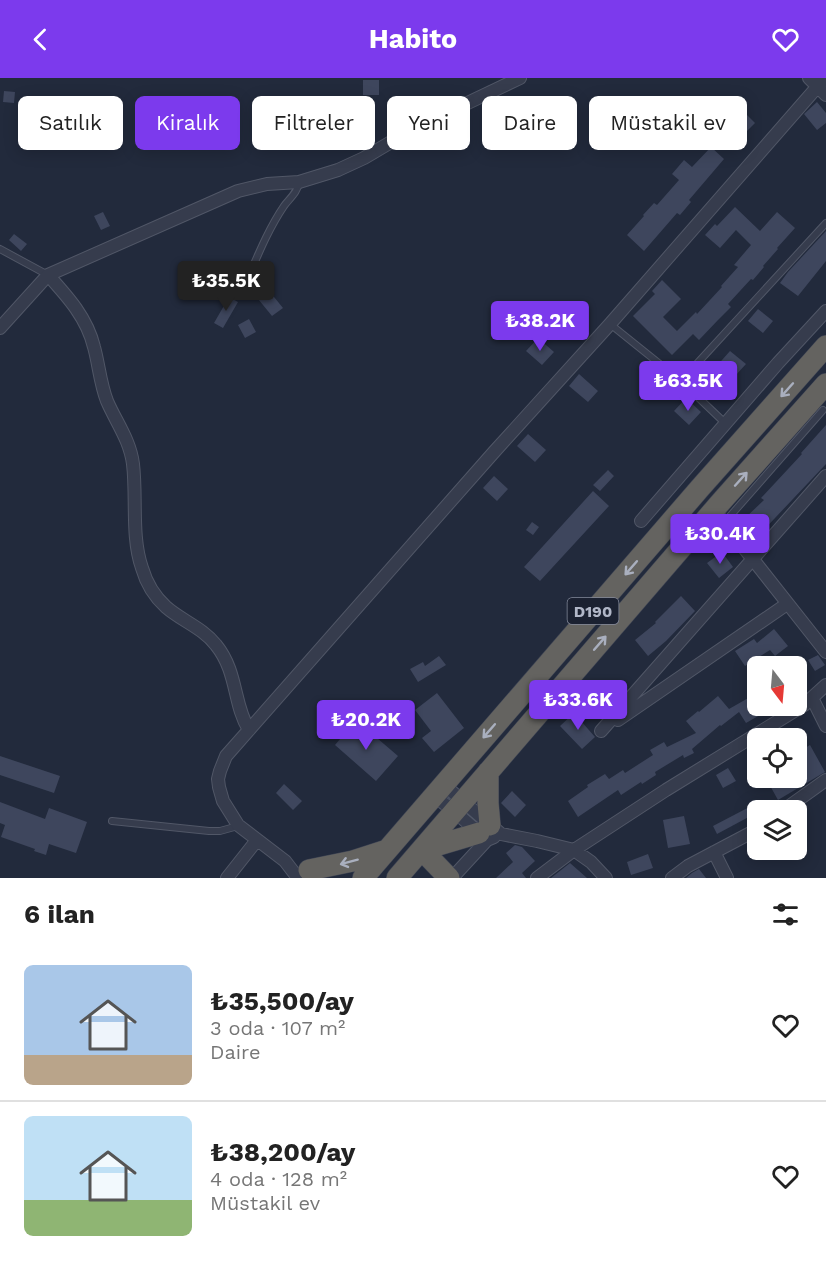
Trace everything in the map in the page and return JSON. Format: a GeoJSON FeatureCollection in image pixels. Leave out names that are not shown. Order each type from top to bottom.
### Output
{"type":"FeatureCollection","features":[{"type":"Feature","properties":{"kind":"highway","name":"D190"},"geometry":{"type":"LineString","coordinates":[[363,878],[700,488],[826,346]]}},
{"type":"Feature","properties":{"kind":"highway","name":"D190"},"geometry":{"type":"LineString","coordinates":[[397,878],[488,772],[719,517],[826,384]]}},
{"type":"Feature","properties":{"kind":"highway"},"geometry":{"type":"LineString","coordinates":[[422,850],[489,833],[488,772]]}},
{"type":"Feature","properties":{"kind":"highway"},"geometry":{"type":"LineString","coordinates":[[308,875],[388,850]]}},
{"type":"Feature","properties":{"kind":"highway"},"geometry":{"type":"LineString","coordinates":[[422,850],[451,878]]}},
{"type":"Feature","properties":{"kind":"street"},"geometry":{"type":"LineString","coordinates":[[0,328],[48,275],[232,194],[267,184],[299,182],[351,164],[413,129],[520,78]]}},
{"type":"Feature","properties":{"kind":"street"},"geometry":{"type":"LineString","coordinates":[[308,875],[285,861],[238,825],[223,801],[219,787],[220,771],[226,756],[610,324],[819,84]]}},
{"type":"Feature","properties":{"kind":"street"},"geometry":{"type":"LineString","coordinates":[[48,275],[75,306],[86,323],[95,348],[104,394],[129,447],[133,466],[138,549],[145,577],[167,608],[206,634],[221,652],[230,668],[244,720],[249,730]]}},
{"type":"Feature","properties":{"kind":"street"},"geometry":{"type":"LineString","coordinates":[[641,520],[826,311]]}},
{"type":"Feature","properties":{"kind":"street"},"geometry":{"type":"LineString","coordinates":[[787,604],[601,731],[825,480]]}},
{"type":"Feature","properties":{"kind":"street"},"geometry":{"type":"LineString","coordinates":[[719,517],[826,652]]}},
{"type":"Feature","properties":{"kind":"street"},"geometry":{"type":"LineString","coordinates":[[537,878],[574,850],[666,790],[804,705],[826,685]]}},
{"type":"Feature","properties":{"kind":"street"},"geometry":{"type":"LineString","coordinates":[[812,698],[826,726]]}},
{"type":"Feature","properties":{"kind":"street"},"geometry":{"type":"LineString","coordinates":[[798,800],[826,780]]}},
{"type":"Feature","properties":{"kind":"street"},"geometry":{"type":"LineString","coordinates":[[439,790],[489,833],[574,850],[591,862],[606,878]]}},
{"type":"Feature","properties":{"kind":"street"},"geometry":{"type":"LineString","coordinates":[[451,878],[489,833]]}},
{"type":"Feature","properties":{"kind":"street"},"geometry":{"type":"LineString","coordinates":[[672,878],[688,866],[747,835]]}},
{"type":"Feature","properties":{"kind":"street"},"geometry":{"type":"LineString","coordinates":[[227,878],[257,840]]}},
{"type":"Feature","properties":{"kind":"street"},"geometry":{"type":"LineString","coordinates":[[714,852],[727,878]]}},
{"type":"Feature","properties":{"kind":"lane"},"geometry":{"type":"LineString","coordinates":[[244,287],[272,224],[298,189],[299,182]]}},
{"type":"Feature","properties":{"kind":"lane"},"geometry":{"type":"LineString","coordinates":[[681,381],[826,223]]}},
{"type":"Feature","properties":{"kind":"lane"},"geometry":{"type":"LineString","coordinates":[[0,249],[48,275]]}},
{"type":"Feature","properties":{"kind":"lane"},"geometry":{"type":"LineString","coordinates":[[610,324],[681,381],[726,424]]}},
{"type":"Feature","properties":{"kind":"lane"},"geometry":{"type":"LineString","coordinates":[[719,517],[823,410]]}},
{"type":"Feature","properties":{"kind":"lane"},"geometry":{"type":"LineString","coordinates":[[112,821],[209,831],[220,831],[238,825]]}},
{"type":"Feature","properties":{"kind":"building"},"geometry":{"type":"Polygon","coordinates":[[[363,80],[379,80],[379,95],[363,95],[363,80]]]}},
{"type":"Feature","properties":{"kind":"building"},"geometry":{"type":"Polygon","coordinates":[[[4,91],[15,92],[14,103],[3,102],[4,91]]]}},
{"type":"Feature","properties":{"kind":"building"},"geometry":{"type":"Polygon","coordinates":[[[817,102],[826,113],[826,123],[817,130],[804,114],[817,102]]]}},
{"type":"Feature","properties":{"kind":"building"},"geometry":{"type":"Polygon","coordinates":[[[747,115],[755,123],[747,131],[747,115]]]}},
{"type":"Feature","properties":{"kind":"building"},"geometry":{"type":"Polygon","coordinates":[[[708,150],[714,150],[724,159],[689,200],[691,202],[680,215],[677,213],[644,251],[627,235],[654,203],[657,205],[679,180],[672,174],[684,160],[692,167],[708,150]]]}},
{"type":"Feature","properties":{"kind":"building"},"geometry":{"type":"Polygon","coordinates":[[[735,207],[760,231],[777,212],[795,228],[753,280],[751,279],[728,304],[731,307],[699,340],[693,334],[672,355],[633,316],[655,294],[652,291],[662,280],[681,299],[663,317],[677,331],[696,312],[697,314],[738,267],[734,265],[751,245],[736,230],[720,248],[705,235],[735,207]]]}},
{"type":"Feature","properties":{"kind":"building"},"geometry":{"type":"Polygon","coordinates":[[[103,212],[110,226],[101,230],[94,216],[103,212]]]}},
{"type":"Feature","properties":{"kind":"building"},"geometry":{"type":"Polygon","coordinates":[[[826,231],[826,261],[798,296],[780,283],[826,231]]]}},
{"type":"Feature","properties":{"kind":"building"},"geometry":{"type":"Polygon","coordinates":[[[14,234],[27,244],[21,251],[9,240],[14,234]]]}},
{"type":"Feature","properties":{"kind":"building"},"geometry":{"type":"Polygon","coordinates":[[[261,281],[283,308],[272,316],[250,289],[261,281]]]}},
{"type":"Feature","properties":{"kind":"building"},"geometry":{"type":"Polygon","coordinates":[[[229,297],[238,302],[223,328],[214,323],[229,297]]]}},
{"type":"Feature","properties":{"kind":"building"},"geometry":{"type":"Polygon","coordinates":[[[758,309],[773,321],[763,333],[748,321],[758,309]]]}},
{"type":"Feature","properties":{"kind":"building"},"geometry":{"type":"Polygon","coordinates":[[[249,319],[256,332],[245,338],[238,325],[249,319]]]}},
{"type":"Feature","properties":{"kind":"building"},"geometry":{"type":"Polygon","coordinates":[[[538,338],[554,352],[542,365],[526,351],[538,338]]]}},
{"type":"Feature","properties":{"kind":"building"},"geometry":{"type":"Polygon","coordinates":[[[730,351],[746,364],[735,376],[733,374],[715,394],[700,380],[711,367],[714,369],[730,351]]]}},
{"type":"Feature","properties":{"kind":"building"},"geometry":{"type":"Polygon","coordinates":[[[579,374],[598,391],[588,402],[569,386],[579,374]]]}},
{"type":"Feature","properties":{"kind":"building"},"geometry":{"type":"Polygon","coordinates":[[[686,398],[701,412],[689,425],[674,411],[686,398]]]}},
{"type":"Feature","properties":{"kind":"building"},"geometry":{"type":"Polygon","coordinates":[[[826,425],[826,464],[759,535],[743,520],[764,500],[761,498],[826,425]]]}},
{"type":"Feature","properties":{"kind":"building"},"geometry":{"type":"Polygon","coordinates":[[[528,434],[546,450],[535,462],[517,446],[528,434]]]}},
{"type":"Feature","properties":{"kind":"building"},"geometry":{"type":"Polygon","coordinates":[[[608,470],[614,476],[600,491],[593,485],[608,470]]]}},
{"type":"Feature","properties":{"kind":"building"},"geometry":{"type":"Polygon","coordinates":[[[494,476],[508,489],[497,501],[483,488],[494,476]]]}},
{"type":"Feature","properties":{"kind":"building"},"geometry":{"type":"Polygon","coordinates":[[[593,491],[609,506],[540,581],[524,567],[593,491]]]}},
{"type":"Feature","properties":{"kind":"building"},"geometry":{"type":"Polygon","coordinates":[[[532,522],[539,527],[533,535],[526,530],[532,522]]]}},
{"type":"Feature","properties":{"kind":"building"},"geometry":{"type":"Polygon","coordinates":[[[722,552],[733,567],[719,578],[707,563],[722,552]]]}},
{"type":"Feature","properties":{"kind":"building"},"geometry":{"type":"Polygon","coordinates":[[[681,596],[695,611],[648,656],[635,640],[656,623],[681,596]]]}},
{"type":"Feature","properties":{"kind":"building"},"geometry":{"type":"Polygon","coordinates":[[[774,629],[788,646],[775,656],[770,650],[761,656],[747,656],[745,666],[735,651],[754,639],[757,643],[774,629]]]}},
{"type":"Feature","properties":{"kind":"building"},"geometry":{"type":"Polygon","coordinates":[[[818,655],[825,665],[815,671],[808,660],[818,655]]]}},
{"type":"Feature","properties":{"kind":"building"},"geometry":{"type":"Polygon","coordinates":[[[439,656],[446,665],[418,682],[410,669],[423,662],[425,666],[439,656]]]}},
{"type":"Feature","properties":{"kind":"building"},"geometry":{"type":"Polygon","coordinates":[[[604,692],[612,702],[599,713],[591,703],[604,692]]]}},
{"type":"Feature","properties":{"kind":"building"},"geometry":{"type":"Polygon","coordinates":[[[437,693],[464,728],[434,752],[422,738],[431,731],[415,710],[437,693]]]}},
{"type":"Feature","properties":{"kind":"building"},"geometry":{"type":"Polygon","coordinates":[[[718,696],[729,709],[747,699],[747,716],[758,716],[746,723],[739,712],[692,749],[694,753],[684,758],[683,755],[655,772],[656,775],[621,795],[618,790],[578,817],[568,801],[605,774],[609,779],[623,770],[625,773],[653,755],[650,750],[664,742],[667,747],[696,733],[686,721],[718,696]]]}},
{"type":"Feature","properties":{"kind":"building"},"geometry":{"type":"Polygon","coordinates":[[[574,713],[595,737],[582,749],[560,726],[574,713]]]}},
{"type":"Feature","properties":{"kind":"building"},"geometry":{"type":"Polygon","coordinates":[[[356,720],[398,756],[376,781],[335,745],[356,720]]]}},
{"type":"Feature","properties":{"kind":"building"},"geometry":{"type":"Polygon","coordinates":[[[810,745],[825,772],[807,783],[807,747],[810,745]]]}},
{"type":"Feature","properties":{"kind":"building"},"geometry":{"type":"Polygon","coordinates":[[[0,756],[60,776],[54,793],[0,775],[0,756]]]}},
{"type":"Feature","properties":{"kind":"building"},"geometry":{"type":"Polygon","coordinates":[[[728,768],[736,781],[723,788],[716,775],[728,768]]]}},
{"type":"Feature","properties":{"kind":"building"},"geometry":{"type":"Polygon","coordinates":[[[284,784],[302,801],[293,810],[276,793],[284,784]]]}},
{"type":"Feature","properties":{"kind":"building"},"geometry":{"type":"Polygon","coordinates":[[[771,788],[798,788],[778,800],[771,788]]]}},
{"type":"Feature","properties":{"kind":"building"},"geometry":{"type":"Polygon","coordinates":[[[512,791],[526,805],[515,817],[501,803],[512,791]]]}},
{"type":"Feature","properties":{"kind":"building"},"geometry":{"type":"Polygon","coordinates":[[[0,802],[45,819],[49,808],[87,822],[76,853],[49,844],[46,855],[1,837],[5,825],[0,823],[0,802]]]}},
{"type":"Feature","properties":{"kind":"building"},"geometry":{"type":"Polygon","coordinates":[[[747,808],[747,818],[717,834],[713,826],[747,808]]]}},
{"type":"Feature","properties":{"kind":"building"},"geometry":{"type":"Polygon","coordinates":[[[684,816],[690,844],[668,848],[663,820],[684,816]]]}},
{"type":"Feature","properties":{"kind":"building"},"geometry":{"type":"Polygon","coordinates":[[[515,845],[522,847],[535,861],[522,873],[526,878],[496,878],[513,862],[506,853],[515,845]]]}},
{"type":"Feature","properties":{"kind":"building"},"geometry":{"type":"Polygon","coordinates":[[[648,854],[653,868],[631,875],[627,862],[648,854]]]}},
{"type":"Feature","properties":{"kind":"building"},"geometry":{"type":"Polygon","coordinates":[[[570,863],[587,878],[551,878],[570,863]]]}},
{"type":"Feature","properties":{"kind":"building"},"geometry":{"type":"Polygon","coordinates":[[[699,869],[706,878],[686,878],[692,873],[699,869]]]}}]}
